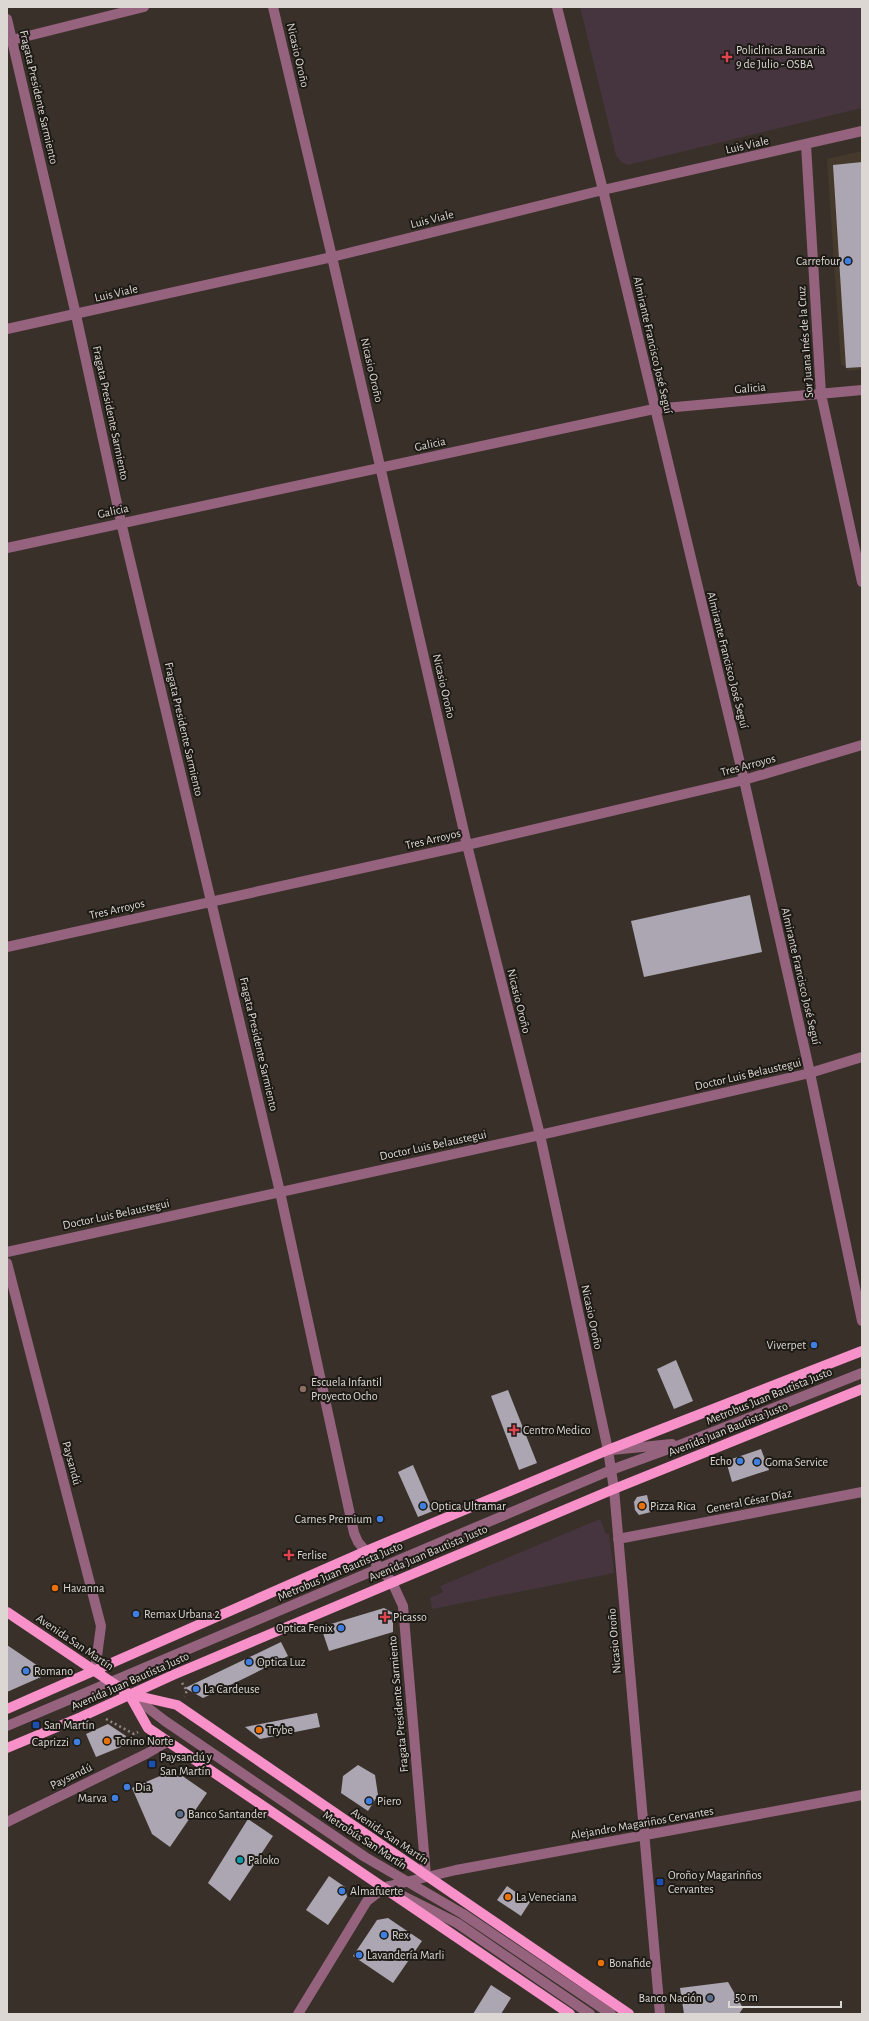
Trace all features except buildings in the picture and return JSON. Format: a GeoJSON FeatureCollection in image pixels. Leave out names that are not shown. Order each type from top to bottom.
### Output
{"type":"FeatureCollection","features":[{"type":"Feature","properties":{"kind":"main road","name":"Avenida Juan Bautista Justo"},"geometry":{"type":"LineString","coordinates":[[7,1709],[366,1551],[608,1450],[862,1351]]}},
{"type":"Feature","properties":{"kind":"main road","name":"Avenida Juan Bautista Justo"},"geometry":{"type":"LineString","coordinates":[[7,1748],[86,1715],[129,1694],[392,1582],[862,1389]]}},
{"type":"Feature","properties":{"kind":"main road","name":"Avenida San Martín"},"geometry":{"type":"LineString","coordinates":[[7,1612],[129,1694],[177,1705],[629,2014]]}},
{"type":"Feature","properties":{"kind":"main road","name":"Avenida San Martín"},"geometry":{"type":"LineString","coordinates":[[129,1694],[148,1728],[167,1742],[384,1887],[570,2014]]}},
{"type":"Feature","properties":{"kind":"street"},"geometry":{"type":"LineString","coordinates":[[12,40],[144,7]]}},
{"type":"Feature","properties":{"kind":"street","name":"Nicasio Oroño"},"geometry":{"type":"LineString","coordinates":[[273,7],[381,468],[467,845],[540,1135],[608,1450],[614,1490],[643,1836],[660,2014]]}},
{"type":"Feature","properties":{"kind":"street","name":"Almirante Francisco José Seguí"},"geometry":{"type":"LineString","coordinates":[[558,7],[604,190],[654,409],[744,780],[810,1073],[862,1321]]}},
{"type":"Feature","properties":{"kind":"street","name":"Fragata Presidente Sarmiento"},"geometry":{"type":"LineString","coordinates":[[7,19],[76,315],[121,522],[280,1192],[354,1533],[358,1542],[392,1582],[402,1606],[426,1876]]}},
{"type":"Feature","properties":{"kind":"street","name":"Luis Viale"},"geometry":{"type":"LineString","coordinates":[[7,330],[332,257],[604,190],[862,131]]}},
{"type":"Feature","properties":{"kind":"street","name":"Sor Juana Inés de la Cruz"},"geometry":{"type":"LineString","coordinates":[[806,145],[820,394],[862,582]]}},
{"type":"Feature","properties":{"kind":"street","name":"Galicia"},"geometry":{"type":"LineString","coordinates":[[7,548],[121,522],[654,409],[862,390]]}},
{"type":"Feature","properties":{"kind":"street","name":"Tres Arroyos"},"geometry":{"type":"LineString","coordinates":[[7,947],[467,845],[744,780],[862,745]]}},
{"type":"Feature","properties":{"kind":"street","name":"Doctor Luis Belaustegui"},"geometry":{"type":"LineString","coordinates":[[7,1252],[540,1135],[810,1073],[862,1057]]}},
{"type":"Feature","properties":{"kind":"street","name":"Paysandú"},"geometry":{"type":"LineString","coordinates":[[7,1263],[101,1626],[95,1671]]}},
{"type":"Feature","properties":{"kind":"street","name":"Metrobus Juan Bautista Justo"},"geometry":{"type":"LineString","coordinates":[[7,1726],[611,1470],[685,1443],[862,1373]]}},
{"type":"Feature","properties":{"kind":"street","name":"Metrobus Juan Bautista Justo"},"geometry":{"type":"LineString","coordinates":[[608,1450],[685,1443]]}},
{"type":"Feature","properties":{"kind":"street","name":"General César Díaz"},"geometry":{"type":"LineString","coordinates":[[618,1539],[862,1492]]}},
{"type":"Feature","properties":{"kind":"street","name":"Metrobús San Martín"},"geometry":{"type":"LineString","coordinates":[[129,1694],[165,1721],[358,1852],[463,1914],[611,2014]]}},
{"type":"Feature","properties":{"kind":"street","name":"Paysandú"},"geometry":{"type":"LineString","coordinates":[[7,1822],[146,1754],[167,1742]]}},
{"type":"Feature","properties":{"kind":"street","name":"Alejandro Magariños Cervantes"},"geometry":{"type":"LineString","coordinates":[[426,1876],[862,1795]]}},
{"type":"Feature","properties":{"kind":"street"},"geometry":{"type":"LineString","coordinates":[[298,2014],[367,1901],[384,1887],[426,1876]]}},
{"type":"Feature","properties":{"kind":"street"},"geometry":{"type":"LineString","coordinates":[[384,1887],[457,1923],[590,2014]]}},
{"type":"Feature","properties":{"kind":"shaded area","name":"Policlínica Bancaria 9 de Julio - OSBA"},"geometry":{"type":"Polygon","coordinates":[[[580,7],[862,7],[862,108],[628,165],[621,162],[616,155],[580,7]]]}},
{"type":"Feature","properties":{"kind":"shaded area","name":"Carrefour"},"geometry":{"type":"Polygon","coordinates":[[[862,151],[862,369],[849,371],[841,364],[827,159],[862,151]]]}},
{"type":"Feature","properties":{"kind":"shaded area"},"geometry":{"type":"Polygon","coordinates":[[[600,1519],[606,1534],[609,1534],[614,1573],[432,1609],[430,1598],[443,1592],[440,1586],[600,1519]]]}},
{"type":"Feature","properties":{"kind":"place","name":"Policlínica Bancaria 9 de Julio - OSBA"},"geometry":{"type":"Point","coordinates":[727,57]}},
{"type":"Feature","properties":{"kind":"place","name":"Carrefour"},"geometry":{"type":"Point","coordinates":[848,261]}},
{"type":"Feature","properties":{"kind":"place","name":"Viverpet"},"geometry":{"type":"Point","coordinates":[814,1345]}},
{"type":"Feature","properties":{"kind":"place","name":"Escuela Infantil Proyecto Ocho"},"geometry":{"type":"Point","coordinates":[303,1389]}},
{"type":"Feature","properties":{"kind":"place","name":"Centro Medico"},"geometry":{"type":"Point","coordinates":[514,1430]}},
{"type":"Feature","properties":{"kind":"place","name":"Echo"},"geometry":{"type":"Point","coordinates":[740,1461]}},
{"type":"Feature","properties":{"kind":"place","name":"Goma Service"},"geometry":{"type":"Point","coordinates":[757,1462]}},
{"type":"Feature","properties":{"kind":"place","name":"Optica Ultramar"},"geometry":{"type":"Point","coordinates":[423,1506]}},
{"type":"Feature","properties":{"kind":"place","name":"Pizza Rica"},"geometry":{"type":"Point","coordinates":[642,1506]}},
{"type":"Feature","properties":{"kind":"place","name":"Carnes Premium"},"geometry":{"type":"Point","coordinates":[380,1519]}},
{"type":"Feature","properties":{"kind":"place","name":"Ferlise"},"geometry":{"type":"Point","coordinates":[289,1555]}},
{"type":"Feature","properties":{"kind":"place","name":"Havanna"},"geometry":{"type":"Point","coordinates":[55,1588]}},
{"type":"Feature","properties":{"kind":"place","name":"Remax Urbana 2"},"geometry":{"type":"Point","coordinates":[136,1614]}},
{"type":"Feature","properties":{"kind":"place","name":"Picasso"},"geometry":{"type":"Point","coordinates":[385,1617]}},
{"type":"Feature","properties":{"kind":"place","name":"Optica Fenix"},"geometry":{"type":"Point","coordinates":[341,1628]}},
{"type":"Feature","properties":{"kind":"place","name":"Optica Luz"},"geometry":{"type":"Point","coordinates":[249,1662]}},
{"type":"Feature","properties":{"kind":"place","name":"Romano"},"geometry":{"type":"Point","coordinates":[26,1671]}},
{"type":"Feature","properties":{"kind":"place","name":"La Cardeuse"},"geometry":{"type":"Point","coordinates":[196,1689]}},
{"type":"Feature","properties":{"kind":"place","name":"San Martín"},"geometry":{"type":"Point","coordinates":[36,1725]}},
{"type":"Feature","properties":{"kind":"place","name":"Trybe"},"geometry":{"type":"Point","coordinates":[259,1730]}},
{"type":"Feature","properties":{"kind":"place","name":"Torino Norte"},"geometry":{"type":"Point","coordinates":[107,1741]}},
{"type":"Feature","properties":{"kind":"place","name":"Caprizzi"},"geometry":{"type":"Point","coordinates":[77,1742]}},
{"type":"Feature","properties":{"kind":"place","name":"Paysandú y San Martín"},"geometry":{"type":"Point","coordinates":[152,1764]}},
{"type":"Feature","properties":{"kind":"place","name":"Dia"},"geometry":{"type":"Point","coordinates":[127,1787]}},
{"type":"Feature","properties":{"kind":"place","name":"Marva"},"geometry":{"type":"Point","coordinates":[115,1798]}},
{"type":"Feature","properties":{"kind":"place","name":"Piero"},"geometry":{"type":"Point","coordinates":[369,1801]}},
{"type":"Feature","properties":{"kind":"place","name":"Banco Santander"},"geometry":{"type":"Point","coordinates":[180,1814]}},
{"type":"Feature","properties":{"kind":"place","name":"Paloko"},"geometry":{"type":"Point","coordinates":[240,1860]}},
{"type":"Feature","properties":{"kind":"place","name":"Oroño y Magarinños Cervantes"},"geometry":{"type":"Point","coordinates":[660,1882]}},
{"type":"Feature","properties":{"kind":"place","name":"Almafuerte"},"geometry":{"type":"Point","coordinates":[342,1891]}},
{"type":"Feature","properties":{"kind":"place","name":"La Veneciana"},"geometry":{"type":"Point","coordinates":[508,1897]}},
{"type":"Feature","properties":{"kind":"place","name":"Rex"},"geometry":{"type":"Point","coordinates":[384,1935]}},
{"type":"Feature","properties":{"kind":"place","name":"Lavandería Marli"},"geometry":{"type":"Point","coordinates":[359,1955]}},
{"type":"Feature","properties":{"kind":"place","name":"Bonafide"},"geometry":{"type":"Point","coordinates":[601,1963]}},
{"type":"Feature","properties":{"kind":"place","name":"Banco Nación"},"geometry":{"type":"Point","coordinates":[710,1998]}}]}
